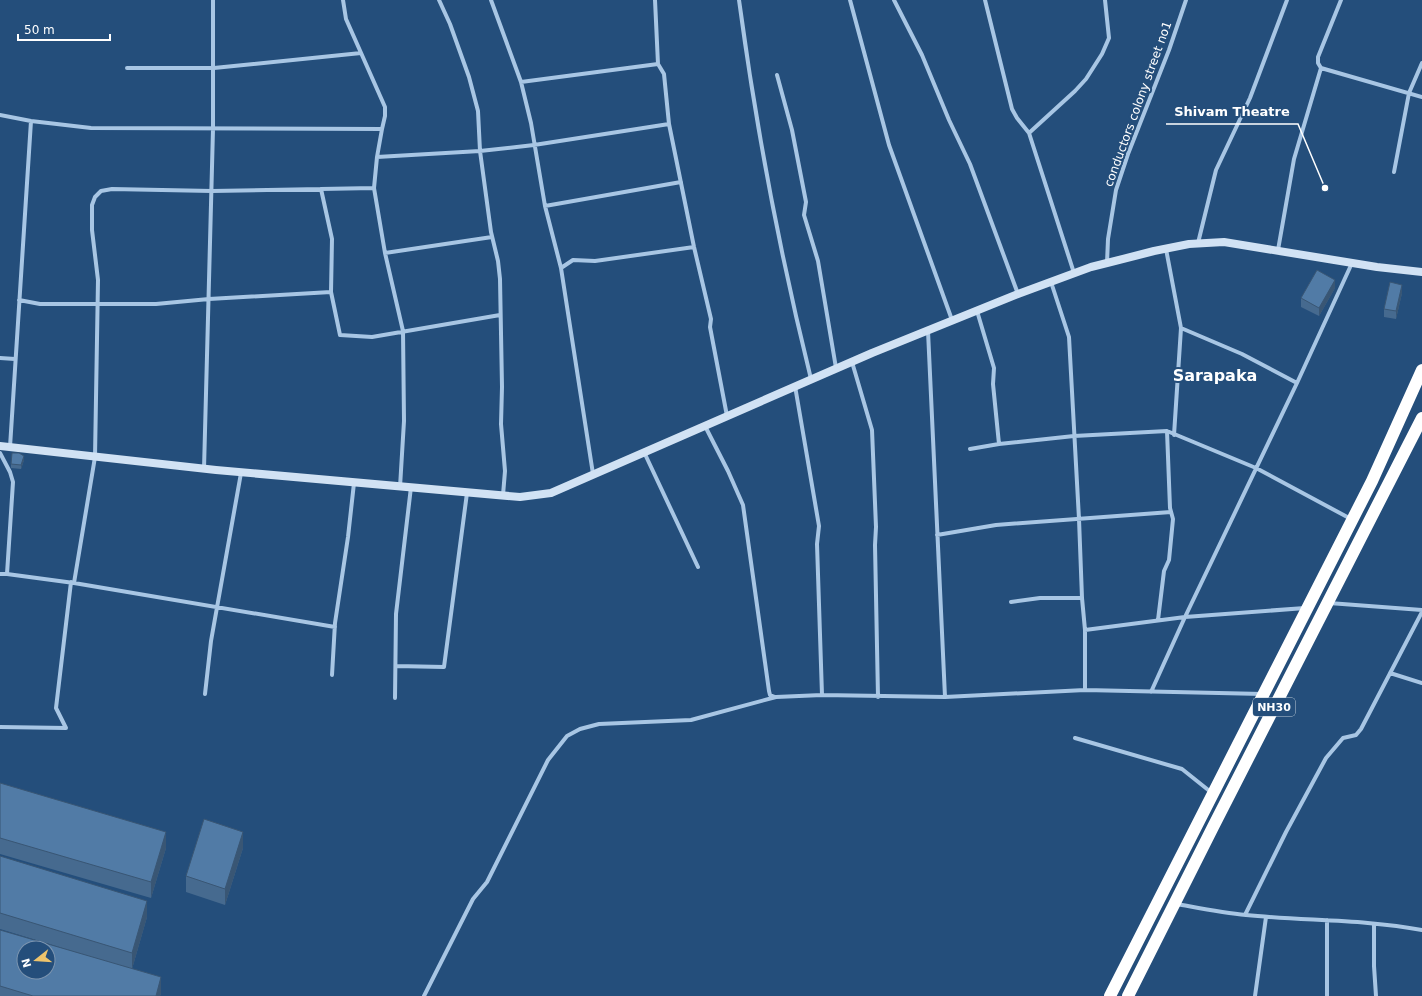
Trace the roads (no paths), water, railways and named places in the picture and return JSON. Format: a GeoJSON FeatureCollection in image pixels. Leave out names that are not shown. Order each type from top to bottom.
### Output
{"type":"FeatureCollection","features":[{"type":"Feature","properties":{"kind":"highway"},"geometry":{"type":"LineString","coordinates":[[1110,996],[1372,481],[1422,370]]}},
{"type":"Feature","properties":{"kind":"highway","name":"NH30"},"geometry":{"type":"LineString","coordinates":[[1128,996],[1422,418]]}},
{"type":"Feature","properties":{"kind":"main road"},"geometry":{"type":"LineString","coordinates":[[0,446],[204,469],[520,497],[551,493],[836,368],[1018,294],[1107,262],[1166,248],[1224,242],[1352,263],[1422,272]]}},
{"type":"Feature","properties":{"kind":"street"},"geometry":{"type":"LineString","coordinates":[[204,469],[212,191],[214,68],[213,0]]}},
{"type":"Feature","properties":{"kind":"street"},"geometry":{"type":"LineString","coordinates":[[343,0],[346,19],[385,107],[385,116],[377,157],[374,188],[385,253],[403,330],[404,422],[400,486]]}},
{"type":"Feature","properties":{"kind":"street"},"geometry":{"type":"LineString","coordinates":[[438,0],[450,24],[471,84],[478,111],[480,151],[492,237],[498,261],[500,279],[502,387],[501,424],[506,471],[503,496]]}},
{"type":"Feature","properties":{"kind":"street"},"geometry":{"type":"LineString","coordinates":[[491,0],[521,82],[531,124],[545,206],[561,268],[593,475]]}},
{"type":"Feature","properties":{"kind":"street"},"geometry":{"type":"LineString","coordinates":[[655,0],[658,64],[664,74],[669,124],[694,247],[711,319],[710,327],[727,416]]}},
{"type":"Feature","properties":{"kind":"street"},"geometry":{"type":"LineString","coordinates":[[739,0],[745,45],[771,194],[793,306],[812,379]]}},
{"type":"Feature","properties":{"kind":"street"},"geometry":{"type":"LineString","coordinates":[[850,0],[889,145],[952,320]]}},
{"type":"Feature","properties":{"kind":"street"},"geometry":{"type":"LineString","coordinates":[[894,0],[922,55],[949,120],[970,164],[1018,294]]}},
{"type":"Feature","properties":{"kind":"street"},"geometry":{"type":"LineString","coordinates":[[985,0],[1012,109],[1029,133],[1074,273]]}},
{"type":"Feature","properties":{"kind":"street"},"geometry":{"type":"LineString","coordinates":[[1029,133],[1075,91],[1086,79],[1102,54],[1109,38],[1105,0]]}},
{"type":"Feature","properties":{"kind":"street","name":"conductors colony street no1"},"geometry":{"type":"LineString","coordinates":[[1107,262],[1108,239],[1116,190],[1128,154],[1169,50],[1186,0]]}},
{"type":"Feature","properties":{"kind":"street"},"geometry":{"type":"LineString","coordinates":[[1198,244],[1216,170],[1250,98],[1286,0]]}},
{"type":"Feature","properties":{"kind":"street"},"geometry":{"type":"LineString","coordinates":[[1341,0],[1318,57],[1318,63],[1321,68],[1422,97]]}},
{"type":"Feature","properties":{"kind":"street"},"geometry":{"type":"LineString","coordinates":[[127,68],[214,68],[361,53]]}},
{"type":"Feature","properties":{"kind":"street"},"geometry":{"type":"LineString","coordinates":[[1394,172],[1409,93],[1422,63]]}},
{"type":"Feature","properties":{"kind":"street"},"geometry":{"type":"LineString","coordinates":[[521,82],[658,64]]}},
{"type":"Feature","properties":{"kind":"street"},"geometry":{"type":"LineString","coordinates":[[1278,250],[1294,159],[1321,68]]}},
{"type":"Feature","properties":{"kind":"street"},"geometry":{"type":"LineString","coordinates":[[777,75],[792,130],[806,202],[804,215],[818,261],[836,368]]}},
{"type":"Feature","properties":{"kind":"street"},"geometry":{"type":"LineString","coordinates":[[0,115],[31,121],[91,128],[382,129]]}},
{"type":"Feature","properties":{"kind":"street"},"geometry":{"type":"LineString","coordinates":[[10,447],[31,121]]}},
{"type":"Feature","properties":{"kind":"street"},"geometry":{"type":"LineString","coordinates":[[377,157],[480,151],[534,145],[669,124]]}},
{"type":"Feature","properties":{"kind":"street"},"geometry":{"type":"LineString","coordinates":[[545,206],[681,182]]}},
{"type":"Feature","properties":{"kind":"street"},"geometry":{"type":"LineString","coordinates":[[0,727],[66,728],[56,708],[72,582],[95,457],[98,280],[92,230],[92,205],[94,197],[101,191],[112,189],[212,191],[374,188]]}},
{"type":"Feature","properties":{"kind":"street"},"geometry":{"type":"LineString","coordinates":[[321,189],[332,239],[331,292],[340,335],[372,337],[403,330],[500,315]]}},
{"type":"Feature","properties":{"kind":"street"},"geometry":{"type":"LineString","coordinates":[[385,253],[492,237]]}},
{"type":"Feature","properties":{"kind":"street"},"geometry":{"type":"LineString","coordinates":[[561,268],[573,260],[595,261],[694,247]]}},
{"type":"Feature","properties":{"kind":"street"},"geometry":{"type":"LineString","coordinates":[[1166,248],[1181,328],[1174,435]]}},
{"type":"Feature","properties":{"kind":"street"},"geometry":{"type":"LineString","coordinates":[[1151,692],[1352,263]]}},
{"type":"Feature","properties":{"kind":"street"},"geometry":{"type":"LineString","coordinates":[[1051,282],[1069,337],[1082,598],[1085,630],[1085,690]]}},
{"type":"Feature","properties":{"kind":"street"},"geometry":{"type":"LineString","coordinates":[[19,300],[40,304],[156,304],[209,299],[331,292]]}},
{"type":"Feature","properties":{"kind":"street"},"geometry":{"type":"LineString","coordinates":[[977,311],[994,368],[993,384],[998,444]]}},
{"type":"Feature","properties":{"kind":"street"},"geometry":{"type":"LineString","coordinates":[[1181,328],[1242,354],[1297,383]]}},
{"type":"Feature","properties":{"kind":"street"},"geometry":{"type":"LineString","coordinates":[[928,330],[944,697]]}},
{"type":"Feature","properties":{"kind":"street"},"geometry":{"type":"LineString","coordinates":[[0,358],[15,359]]}},
{"type":"Feature","properties":{"kind":"street"},"geometry":{"type":"LineString","coordinates":[[852,362],[872,430],[876,527],[878,697]]}},
{"type":"Feature","properties":{"kind":"street"},"geometry":{"type":"LineString","coordinates":[[795,386],[819,526],[817,544],[822,696]]}},
{"type":"Feature","properties":{"kind":"street"},"geometry":{"type":"LineString","coordinates":[[705,426],[728,470],[743,505],[768,691],[770,695],[776,697]]}},
{"type":"Feature","properties":{"kind":"street"},"geometry":{"type":"LineString","coordinates":[[1158,620],[1164,571],[1168,560],[1173,519],[1170,508],[1167,431]]}},
{"type":"Feature","properties":{"kind":"street"},"geometry":{"type":"LineString","coordinates":[[970,449],[998,444],[1074,436],[1167,431],[1256,468],[1352,520]]}},
{"type":"Feature","properties":{"kind":"street"},"geometry":{"type":"LineString","coordinates":[[644,452],[698,567]]}},
{"type":"Feature","properties":{"kind":"street"},"geometry":{"type":"LineString","coordinates":[[0,453],[10,472],[13,482],[7,574]]}},
{"type":"Feature","properties":{"kind":"street"},"geometry":{"type":"LineString","coordinates":[[205,694],[217,606],[241,472]]}},
{"type":"Feature","properties":{"kind":"street"},"geometry":{"type":"LineString","coordinates":[[332,675],[335,627],[354,483]]}},
{"type":"Feature","properties":{"kind":"street"},"geometry":{"type":"LineString","coordinates":[[395,698],[396,614],[411,488]]}},
{"type":"Feature","properties":{"kind":"street"},"geometry":{"type":"LineString","coordinates":[[396,666],[444,667],[467,493]]}},
{"type":"Feature","properties":{"kind":"street"},"geometry":{"type":"LineString","coordinates":[[938,535],[996,525],[1172,512]]}},
{"type":"Feature","properties":{"kind":"street"},"geometry":{"type":"LineString","coordinates":[[0,580],[0,574],[7,574],[72,582],[335,627]]}},
{"type":"Feature","properties":{"kind":"street"},"geometry":{"type":"LineString","coordinates":[[1011,602],[1040,598],[1082,598]]}},
{"type":"Feature","properties":{"kind":"street"},"geometry":{"type":"LineString","coordinates":[[1245,916],[1286,832],[1326,758],[1343,738],[1356,735],[1361,729],[1422,611],[1328,602]]}},
{"type":"Feature","properties":{"kind":"street"},"geometry":{"type":"LineString","coordinates":[[1085,630],[1185,617],[1307,608]]}},
{"type":"Feature","properties":{"kind":"street"},"geometry":{"type":"LineString","coordinates":[[1390,673],[1422,683]]}},
{"type":"Feature","properties":{"kind":"street"},"geometry":{"type":"LineString","coordinates":[[424,996],[473,899],[487,882],[548,760],[567,736],[580,729],[599,724],[691,720],[776,697],[944,697],[1085,690],[1263,694]]}},
{"type":"Feature","properties":{"kind":"street"},"geometry":{"type":"LineString","coordinates":[[1075,738],[1182,769],[1212,793]]}},
{"type":"Feature","properties":{"kind":"street"},"geometry":{"type":"LineString","coordinates":[[1174,904],[1245,916],[1327,920],[1399,926],[1422,930]]}},
{"type":"Feature","properties":{"kind":"street"},"geometry":{"type":"LineString","coordinates":[[1255,996],[1266,916]]}},
{"type":"Feature","properties":{"kind":"street"},"geometry":{"type":"LineString","coordinates":[[1327,920],[1327,996]]}},
{"type":"Feature","properties":{"kind":"street"},"geometry":{"type":"LineString","coordinates":[[1374,924],[1376,996]]}},
{"type":"Feature","properties":{"kind":"place","name":"Shivam Theatre"},"geometry":{"type":"Point","coordinates":[1325,188]}},
{"type":"Feature","properties":{"kind":"district","name":"Sarapaka"},"geometry":{"type":"Point","coordinates":[1215,375]}}]}
